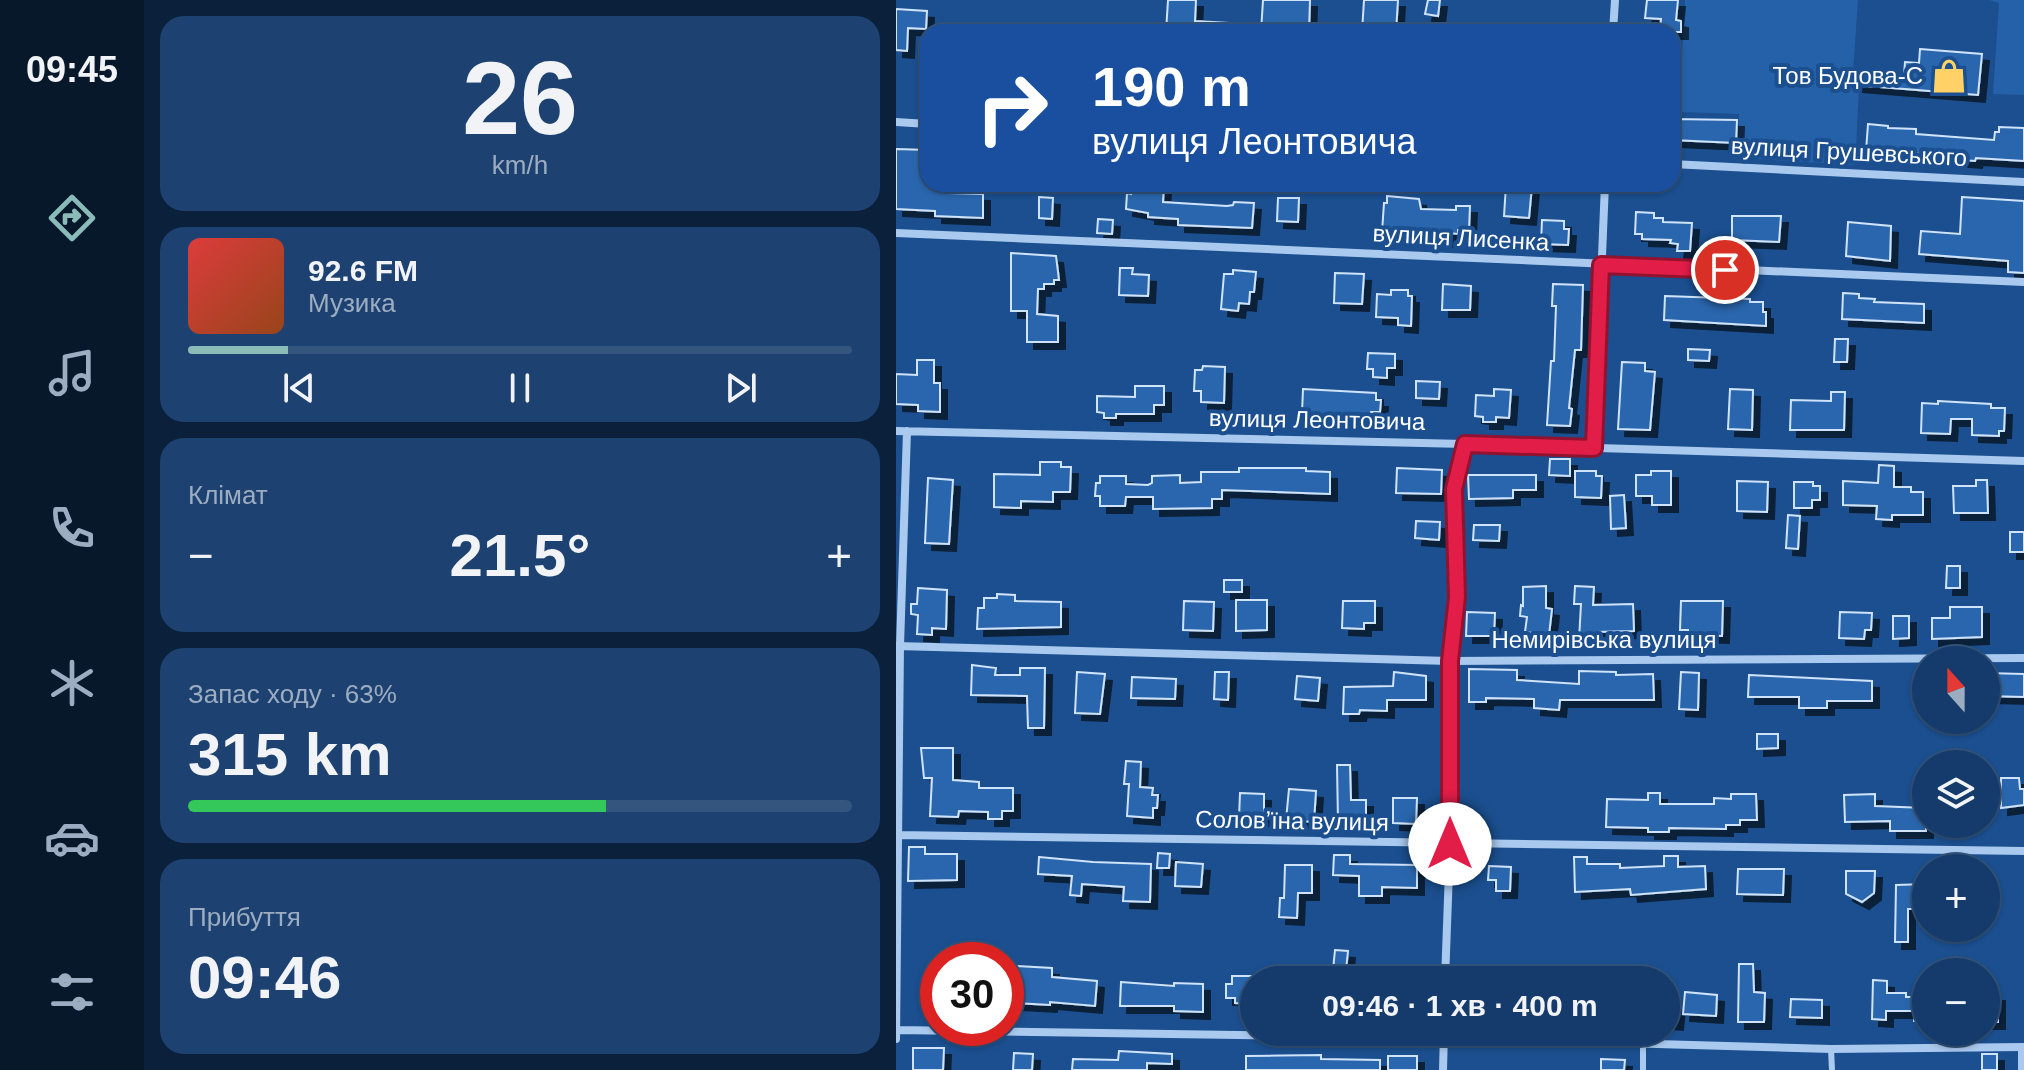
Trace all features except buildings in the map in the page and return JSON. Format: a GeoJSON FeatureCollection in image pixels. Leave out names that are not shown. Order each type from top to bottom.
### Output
{"type":"FeatureCollection","features":[{"type":"Feature","properties":{"kind":"street"},"geometry":{"type":"LineString","coordinates":[[1614,24],[1615,0]]}},
{"type":"Feature","properties":{"kind":"street"},"geometry":{"type":"LineString","coordinates":[[896,122],[920,124]]}},
{"type":"Feature","properties":{"kind":"street","name":"вулиця Грушевського"},"geometry":{"type":"LineString","coordinates":[[1680,164],[2024,182]]}},
{"type":"Feature","properties":{"kind":"street"},"geometry":{"type":"LineString","coordinates":[[1594,448],[1605,192]]}},
{"type":"Feature","properties":{"kind":"street","name":"вулиця Лисенка"},"geometry":{"type":"LineString","coordinates":[[896,233],[2024,282]]}},
{"type":"Feature","properties":{"kind":"street","name":"вулиця Леонтовича"},"geometry":{"type":"LineString","coordinates":[[896,431],[2024,461]]}},
{"type":"Feature","properties":{"kind":"street"},"geometry":{"type":"LineString","coordinates":[[896,1039],[898,646],[907,431]]}},
{"type":"Feature","properties":{"kind":"street"},"geometry":{"type":"LineString","coordinates":[[1446,966],[1450,844],[1450,661],[1457,597],[1454,489],[1465,444]]}},
{"type":"Feature","properties":{"kind":"street","name":"Немирівська вулиця"},"geometry":{"type":"LineString","coordinates":[[898,646],[1450,661],[2024,658]]}},
{"type":"Feature","properties":{"kind":"street","name":"Соловʼїна вулиця"},"geometry":{"type":"LineString","coordinates":[[897,835],[2024,851]]}},
{"type":"Feature","properties":{"kind":"street"},"geometry":{"type":"LineString","coordinates":[[896,1030],[1240,1033]]}},
{"type":"Feature","properties":{"kind":"street"},"geometry":{"type":"LineString","coordinates":[[1680,1045],[1831,1049],[2022,1047]]}},
{"type":"Feature","properties":{"kind":"street"},"geometry":{"type":"LineString","coordinates":[[1443,1070],[1444,1046]]}},
{"type":"Feature","properties":{"kind":"lane"},"geometry":{"type":"LineString","coordinates":[[1643,1046],[1643,1070]]}},
{"type":"Feature","properties":{"kind":"lane"},"geometry":{"type":"LineString","coordinates":[[2021,1070],[2022,1047]]}},
{"type":"Feature","properties":{"kind":"lane"},"geometry":{"type":"LineString","coordinates":[[1831,1049],[1832,1070]]}},
{"type":"Feature","properties":{"kind":"shaded area"},"geometry":{"type":"Polygon","coordinates":[[[1685,0],[1858,0],[1852,87],[1859,88],[1855,165],[1738,158],[1739,114],[1680,112],[1685,0]]]}},
{"type":"Feature","properties":{"kind":"shaded area"},"geometry":{"type":"Polygon","coordinates":[[[1989,0],[2024,0],[2024,95],[1993,94],[1999,3],[1989,0]]]}},
{"type":"Feature","properties":{"kind":"place","name":"Тов Будова-С"},"geometry":{"type":"Point","coordinates":[1949,76]}},
{"type":"Feature","properties":{"kind":"route"},"geometry":{"type":"LineString","coordinates":[[1450,844],[1450,661],[1457,597],[1454,489],[1465,444],[1594,448],[1601,265],[1725,270]]}}]}
